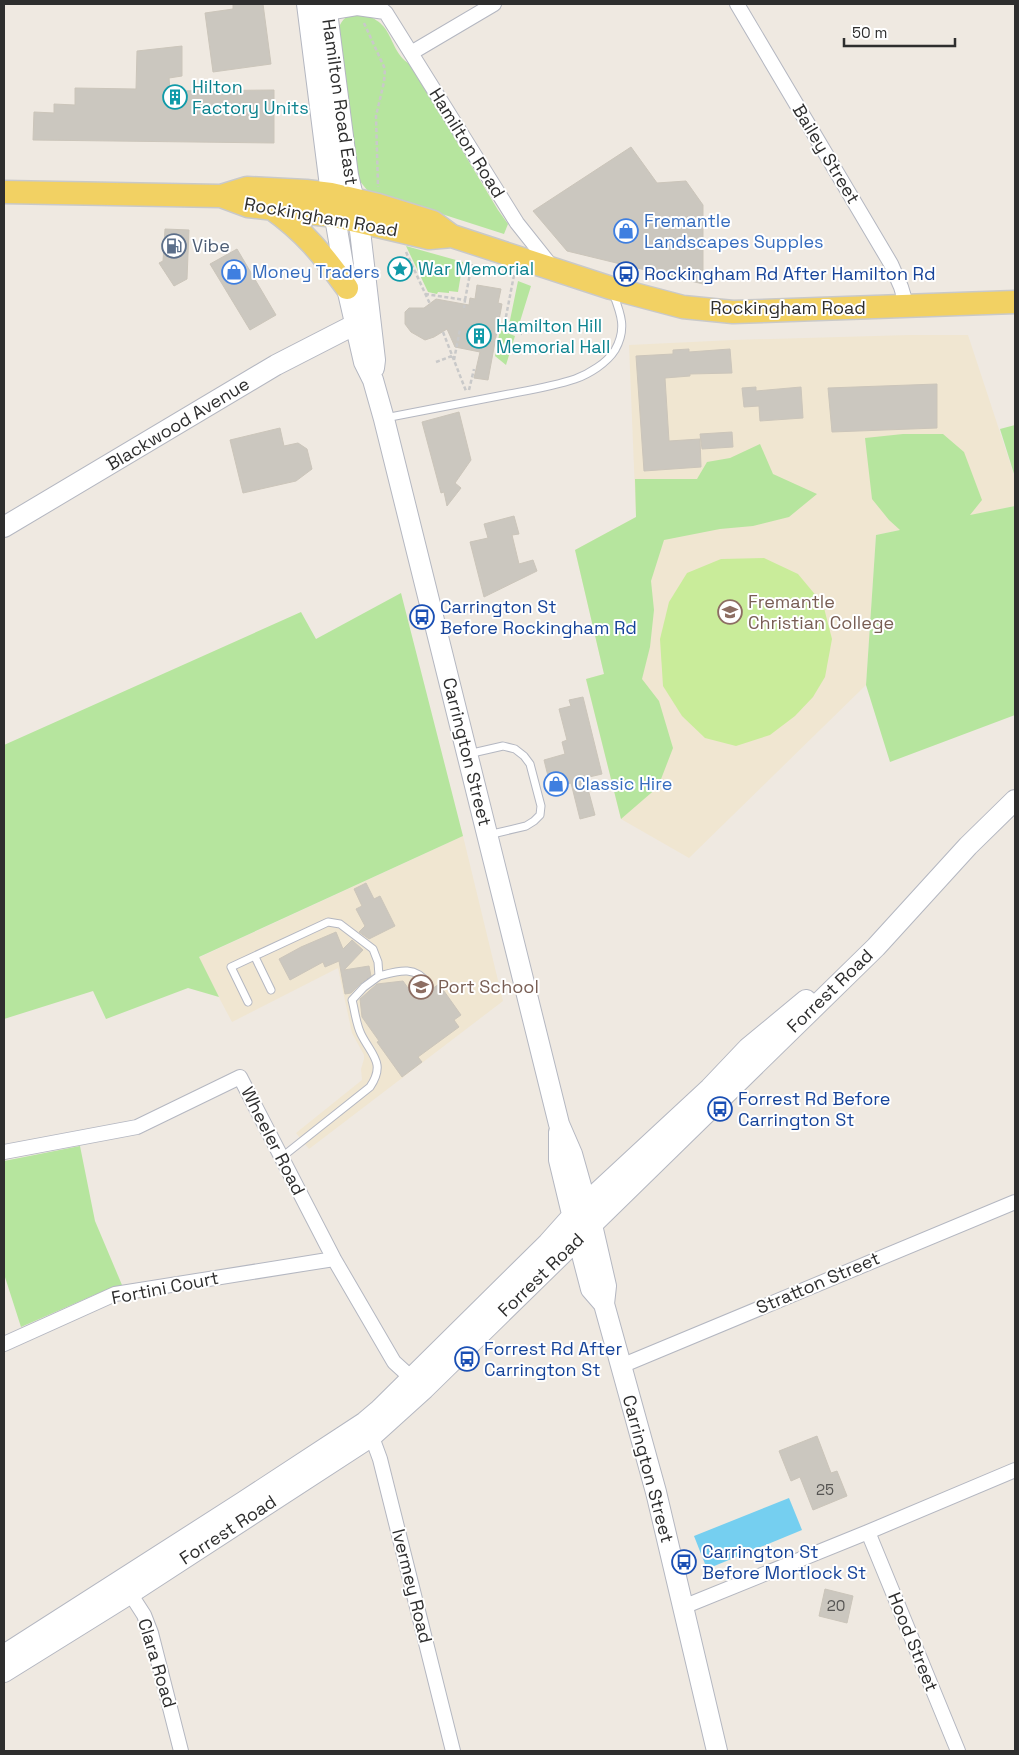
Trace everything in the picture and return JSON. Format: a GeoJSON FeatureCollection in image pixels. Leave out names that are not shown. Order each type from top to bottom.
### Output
{"type":"FeatureCollection","features":[{"type":"Feature","properties":{"kind":"main road","name":"Hamilton Road East"},"geometry":{"type":"LineString","coordinates":[[307,4],[331,194]]}},
{"type":"Feature","properties":{"kind":"main road","name":"Hamilton Road East"},"geometry":{"type":"LineString","coordinates":[[327,8],[348,174],[354,199]]}},
{"type":"Feature","properties":{"kind":"main road","name":"Rockingham Road"},"geometry":{"type":"LineString","coordinates":[[4,192],[221,196],[247,188],[331,194],[433,222],[452,236],[611,288],[683,307],[733,312],[1015,302]]}},
{"type":"Feature","properties":{"kind":"main road","name":"Carrington Street"},"geometry":{"type":"LineString","coordinates":[[331,194],[354,325],[364,362],[373,380],[384,418],[560,1124],[559,1160],[579,1209],[592,1225],[606,1286],[604,1304],[656,1492],[717,1751]]}},
{"type":"Feature","properties":{"kind":"main road","name":"Rockingham Road"},"geometry":{"type":"LineString","coordinates":[[221,196],[248,206],[335,216],[429,238],[452,236]]}},
{"type":"Feature","properties":{"kind":"main road","name":"Carrington Street"},"geometry":{"type":"LineString","coordinates":[[354,199],[359,222],[375,360],[373,380]]}},
{"type":"Feature","properties":{"kind":"main road"},"geometry":{"type":"LineString","coordinates":[[271,208],[305,235],[322,254],[347,288]]}},
{"type":"Feature","properties":{"kind":"main road","name":"Blackwood Avenue"},"geometry":{"type":"LineString","coordinates":[[4,527],[276,365],[354,325]]}},
{"type":"Feature","properties":{"kind":"main road","name":"Forrest Road"},"geometry":{"type":"LineString","coordinates":[[417,1384],[579,1209],[710,1088],[748,1048],[804,1002],[835,972],[949,850],[1015,785]]}},
{"type":"Feature","properties":{"kind":"main road","name":"Forrest Road"},"geometry":{"type":"LineString","coordinates":[[4,1672],[126,1586],[369,1429],[578,1239],[876,947],[968,846],[1015,800]]}},
{"type":"Feature","properties":{"kind":"main road","name":"Carrington Street"},"geometry":{"type":"LineString","coordinates":[[579,1209],[578,1239],[591,1289],[604,1304]]}},
{"type":"Feature","properties":{"kind":"main road","name":"Forrest Road"},"geometry":{"type":"LineString","coordinates":[[4,1655],[126,1586]]}},
{"type":"Feature","properties":{"kind":"street"},"geometry":{"type":"LineString","coordinates":[[411,53],[494,4]]}},
{"type":"Feature","properties":{"kind":"street","name":"Bailey Street"},"geometry":{"type":"LineString","coordinates":[[737,4],[891,264],[907,307]]}},
{"type":"Feature","properties":{"kind":"street","name":"Hamilton Road"},"geometry":{"type":"LineString","coordinates":[[327,8],[381,8],[517,222],[554,270]]}},
{"type":"Feature","properties":{"kind":"street","name":"Wheeler Road"},"geometry":{"type":"LineString","coordinates":[[4,1152],[137,1128],[240,1077],[334,1259],[394,1362],[417,1384]]}},
{"type":"Feature","properties":{"kind":"street","name":"Stratton Street"},"geometry":{"type":"LineString","coordinates":[[621,1366],[1015,1202]]}},
{"type":"Feature","properties":{"kind":"street","name":"Fortini Court"},"geometry":{"type":"LineString","coordinates":[[4,1344],[115,1294],[334,1259]]}},
{"type":"Feature","properties":{"kind":"street","name":"Ivermey Road"},"geometry":{"type":"LineString","coordinates":[[369,1429],[380,1460],[453,1751]]}},
{"type":"Feature","properties":{"kind":"street"},"geometry":{"type":"LineString","coordinates":[[683,1607],[1015,1470]]}},
{"type":"Feature","properties":{"kind":"street","name":"Hood Street"},"geometry":{"type":"LineString","coordinates":[[868,1532],[958,1751]]}},
{"type":"Feature","properties":{"kind":"street","name":"Clara Road"},"geometry":{"type":"LineString","coordinates":[[126,1586],[144,1615],[151,1633],[182,1751]]}},
{"type":"Feature","properties":{"kind":"lane"},"geometry":{"type":"LineString","coordinates":[[384,418],[576,379],[600,366],[614,352],[620,340],[623,326],[611,288]]}},
{"type":"Feature","properties":{"kind":"lane"},"geometry":{"type":"LineString","coordinates":[[467,754],[502,746],[515,749],[530,764],[541,806],[540,815],[534,822],[526,826],[487,835]]}},
{"type":"Feature","properties":{"kind":"lane"},"geometry":{"type":"LineString","coordinates":[[248,1002],[231,967],[328,922],[340,924],[372,949],[378,962],[379,976]]}},
{"type":"Feature","properties":{"kind":"lane"},"geometry":{"type":"LineString","coordinates":[[255,957],[271,990]]}},
{"type":"Feature","properties":{"kind":"lane"},"geometry":{"type":"LineString","coordinates":[[282,1157],[370,1087],[377,1077],[378,1069],[375,1058],[360,1033],[352,1000],[364,987],[379,976],[398,970],[413,972],[422,976],[428,984]]}},
{"type":"Feature","properties":{"kind":"path"},"geometry":{"type":"LineString","coordinates":[[357,8],[385,69],[376,116],[378,185]]}},
{"type":"Feature","properties":{"kind":"path"},"geometry":{"type":"LineString","coordinates":[[405,250],[430,304]]}},
{"type":"Feature","properties":{"kind":"path"},"geometry":{"type":"LineString","coordinates":[[464,308],[472,263]]}},
{"type":"Feature","properties":{"kind":"path"},"geometry":{"type":"LineString","coordinates":[[514,275],[504,327],[522,334]]}},
{"type":"Feature","properties":{"kind":"path"},"geometry":{"type":"LineString","coordinates":[[425,294],[465,300]]}},
{"type":"Feature","properties":{"kind":"path"},"geometry":{"type":"LineString","coordinates":[[454,361],[460,329]]}},
{"type":"Feature","properties":{"kind":"path"},"geometry":{"type":"LineString","coordinates":[[442,332],[468,392],[474,369]]}},
{"type":"Feature","properties":{"kind":"path"},"geometry":{"type":"LineString","coordinates":[[436,362],[452,356]]}},
{"type":"Feature","properties":{"kind":"shaded area","name":"Fremantle Christian College"},"geometry":{"type":"Polygon","coordinates":[[[909,335],[968,335],[1015,478],[1015,506],[876,535],[866,685],[689,858],[621,819],[586,679],[604,674],[575,550],[636,517],[629,345],[909,335]]]}},
{"type":"Feature","properties":{"kind":"shaded area","name":"Port School"},"geometry":{"type":"Polygon","coordinates":[[[463,836],[503,1001],[309,1149],[296,1133],[362,1080],[361,1069],[364,1055],[352,1033],[338,968],[232,1022],[198,958],[463,836]]]}},
{"type":"Feature","properties":{"kind":"green space"},"geometry":{"type":"Polygon","coordinates":[[[356,13],[379,22],[390,36],[397,51],[411,65],[508,224],[504,234],[367,190],[359,180],[338,32],[344,20],[356,13]]]}},
{"type":"Feature","properties":{"kind":"green space"},"geometry":{"type":"Polygon","coordinates":[[[406,246],[463,262],[458,292],[438,292],[437,294],[428,292],[406,246]]]}},
{"type":"Feature","properties":{"kind":"green space"},"geometry":{"type":"Polygon","coordinates":[[[518,281],[531,286],[518,328],[509,325],[518,281]]]}},
{"type":"Feature","properties":{"kind":"green space"},"geometry":{"type":"Polygon","coordinates":[[[500,330],[515,336],[506,365],[495,356],[500,330]]]}},
{"type":"Feature","properties":{"kind":"green space"},"geometry":{"type":"Polygon","coordinates":[[[1015,425],[1015,477],[1000,429],[1015,425]]]}},
{"type":"Feature","properties":{"kind":"green space"},"geometry":{"type":"Polygon","coordinates":[[[903,434],[943,434],[964,452],[982,500],[970,515],[1015,506],[1015,715],[890,762],[866,685],[876,535],[900,530],[872,499],[865,438],[903,434]]]}},
{"type":"Feature","properties":{"kind":"green space"},"geometry":{"type":"Polygon","coordinates":[[[760,444],[773,474],[817,494],[789,517],[753,526],[720,529],[664,540],[651,581],[654,610],[650,647],[642,679],[659,701],[673,748],[658,787],[621,819],[586,679],[604,674],[575,550],[636,517],[635,479],[697,479],[707,462],[730,458],[760,444]]]}},
{"type":"Feature","properties":{"kind":"green space"},"geometry":{"type":"Polygon","coordinates":[[[764,558],[798,574],[823,604],[832,639],[825,677],[813,697],[795,716],[770,735],[736,746],[705,738],[682,716],[663,686],[660,639],[669,602],[687,573],[721,559],[764,558]]]}},
{"type":"Feature","properties":{"kind":"green space"},"geometry":{"type":"Polygon","coordinates":[[[401,593],[463,836],[199,957],[219,997],[188,988],[106,1019],[93,991],[4,1019],[4,745],[301,612],[316,639],[401,593]]]}},
{"type":"Feature","properties":{"kind":"green space"},"geometry":{"type":"Polygon","coordinates":[[[80,1146],[95,1221],[122,1285],[94,1295],[21,1327],[4,1274],[4,1161],[80,1146]]]}},
{"type":"Feature","properties":{"kind":"water"},"geometry":{"type":"Polygon","coordinates":[[[789,1498],[802,1530],[707,1569],[694,1536],[789,1498]]]}},
{"type":"Feature","properties":{"kind":"building","name":"Hilton Factory Units"},"geometry":{"type":"Polygon","coordinates":[[[233,4],[263,4],[271,64],[213,72],[205,13],[233,9],[233,4]]]}},
{"type":"Feature","properties":{"kind":"building","name":"Hilton Factory Units"},"geometry":{"type":"Polygon","coordinates":[[[182,46],[182,76],[169,78],[170,91],[274,90],[274,143],[33,140],[34,112],[54,113],[54,104],[75,105],[75,88],[136,89],[137,51],[182,46]]]}},
{"type":"Feature","properties":{"kind":"building","name":"Fremantle Landscapes Supples"},"geometry":{"type":"Polygon","coordinates":[[[631,147],[657,183],[686,181],[703,205],[703,284],[567,251],[533,211],[631,147]]]}},
{"type":"Feature","properties":{"kind":"building"},"geometry":{"type":"Polygon","coordinates":[[[165,229],[189,230],[187,279],[174,286],[159,263],[163,261],[165,229]]]}},
{"type":"Feature","properties":{"kind":"building"},"geometry":{"type":"Polygon","coordinates":[[[237,249],[276,315],[250,330],[210,264],[237,249]]]}},
{"type":"Feature","properties":{"kind":"building"},"geometry":{"type":"Polygon","coordinates":[[[477,285],[501,289],[498,303],[502,304],[488,380],[474,378],[480,352],[455,347],[447,329],[425,340],[411,332],[405,324],[405,312],[409,308],[424,308],[436,299],[469,305],[470,298],[475,299],[477,285]]]}},
{"type":"Feature","properties":{"kind":"building"},"geometry":{"type":"Polygon","coordinates":[[[689,349],[689,352],[730,349],[732,373],[690,374],[690,376],[665,378],[669,441],[700,439],[701,467],[644,471],[636,356],[673,354],[673,350],[689,349]]]}},
{"type":"Feature","properties":{"kind":"building"},"geometry":{"type":"Polygon","coordinates":[[[937,384],[937,428],[832,432],[828,388],[937,384]]]}},
{"type":"Feature","properties":{"kind":"building"},"geometry":{"type":"Polygon","coordinates":[[[756,387],[756,391],[801,387],[803,418],[760,421],[759,406],[744,407],[742,388],[756,387]]]}},
{"type":"Feature","properties":{"kind":"building"},"geometry":{"type":"Polygon","coordinates":[[[459,412],[471,460],[455,483],[461,488],[447,506],[444,492],[441,493],[422,422],[459,412]]]}},
{"type":"Feature","properties":{"kind":"building"},"geometry":{"type":"Polygon","coordinates":[[[280,428],[284,446],[298,443],[307,449],[312,469],[296,481],[243,493],[230,440],[280,428]]]}},
{"type":"Feature","properties":{"kind":"building"},"geometry":{"type":"Polygon","coordinates":[[[732,432],[733,447],[702,449],[700,434],[732,432]]]}},
{"type":"Feature","properties":{"kind":"building"},"geometry":{"type":"Polygon","coordinates":[[[514,516],[519,534],[512,535],[519,564],[533,560],[537,571],[484,597],[470,542],[488,538],[484,524],[514,516]]]}},
{"type":"Feature","properties":{"kind":"building"},"geometry":{"type":"Polygon","coordinates":[[[583,697],[602,774],[585,778],[595,815],[580,819],[571,783],[551,788],[544,760],[565,754],[562,742],[567,740],[559,709],[571,706],[569,700],[583,697]]]}},
{"type":"Feature","properties":{"kind":"building"},"geometry":{"type":"Polygon","coordinates":[[[366,883],[374,899],[380,896],[395,926],[369,939],[359,932],[365,926],[356,909],[362,906],[354,889],[366,883]]]}},
{"type":"Feature","properties":{"kind":"building"},"geometry":{"type":"Polygon","coordinates":[[[336,932],[343,949],[352,940],[363,950],[344,970],[369,966],[371,976],[351,993],[345,994],[339,961],[325,967],[323,962],[290,980],[279,959],[336,932]]]}},
{"type":"Feature","properties":{"kind":"building"},"geometry":{"type":"Polygon","coordinates":[[[403,981],[408,988],[413,985],[422,996],[439,984],[461,1015],[454,1020],[459,1027],[418,1057],[422,1062],[402,1077],[362,1017],[360,999],[377,984],[403,981]]]}},
{"type":"Feature","properties":{"kind":"building"},"geometry":{"type":"Polygon","coordinates":[[[817,1436],[831,1473],[837,1471],[847,1496],[813,1510],[800,1477],[791,1481],[779,1451],[817,1436]]]}},
{"type":"Feature","properties":{"kind":"building"},"geometry":{"type":"Polygon","coordinates":[[[825,1589],[853,1596],[847,1623],[819,1616],[825,1589]]]}},
{"type":"Feature","properties":{"kind":"place","name":"Hilton Factory Units"},"geometry":{"type":"Point","coordinates":[175,97]}},
{"type":"Feature","properties":{"kind":"place","name":"Fremantle Landscapes Supples"},"geometry":{"type":"Point","coordinates":[626,231]}},
{"type":"Feature","properties":{"kind":"place","name":"Vibe"},"geometry":{"type":"Point","coordinates":[174,246]}},
{"type":"Feature","properties":{"kind":"place","name":"War Memorial"},"geometry":{"type":"Point","coordinates":[400,269]}},
{"type":"Feature","properties":{"kind":"place","name":"Money Traders"},"geometry":{"type":"Point","coordinates":[234,272]}},
{"type":"Feature","properties":{"kind":"place","name":"Rockingham Rd After Hamilton Rd"},"geometry":{"type":"Point","coordinates":[626,274]}},
{"type":"Feature","properties":{"kind":"place","name":"Hamilton Hill Memorial Hall"},"geometry":{"type":"Point","coordinates":[479,336]}},
{"type":"Feature","properties":{"kind":"place","name":"Fremantle Christian College"},"geometry":{"type":"Point","coordinates":[730,612]}},
{"type":"Feature","properties":{"kind":"place","name":"Carrington St Before Rockingham Rd"},"geometry":{"type":"Point","coordinates":[422,617]}},
{"type":"Feature","properties":{"kind":"place","name":"Classic Hire"},"geometry":{"type":"Point","coordinates":[556,784]}},
{"type":"Feature","properties":{"kind":"place","name":"Port School"},"geometry":{"type":"Point","coordinates":[421,987]}},
{"type":"Feature","properties":{"kind":"place","name":"Forrest Rd Before Carrington St"},"geometry":{"type":"Point","coordinates":[720,1109]}},
{"type":"Feature","properties":{"kind":"place","name":"Forrest Rd After Carrington St"},"geometry":{"type":"Point","coordinates":[467,1359]}},
{"type":"Feature","properties":{"kind":"place","name":"Carrington St Before Mortlock St"},"geometry":{"type":"Point","coordinates":[684,1562]}}]}
